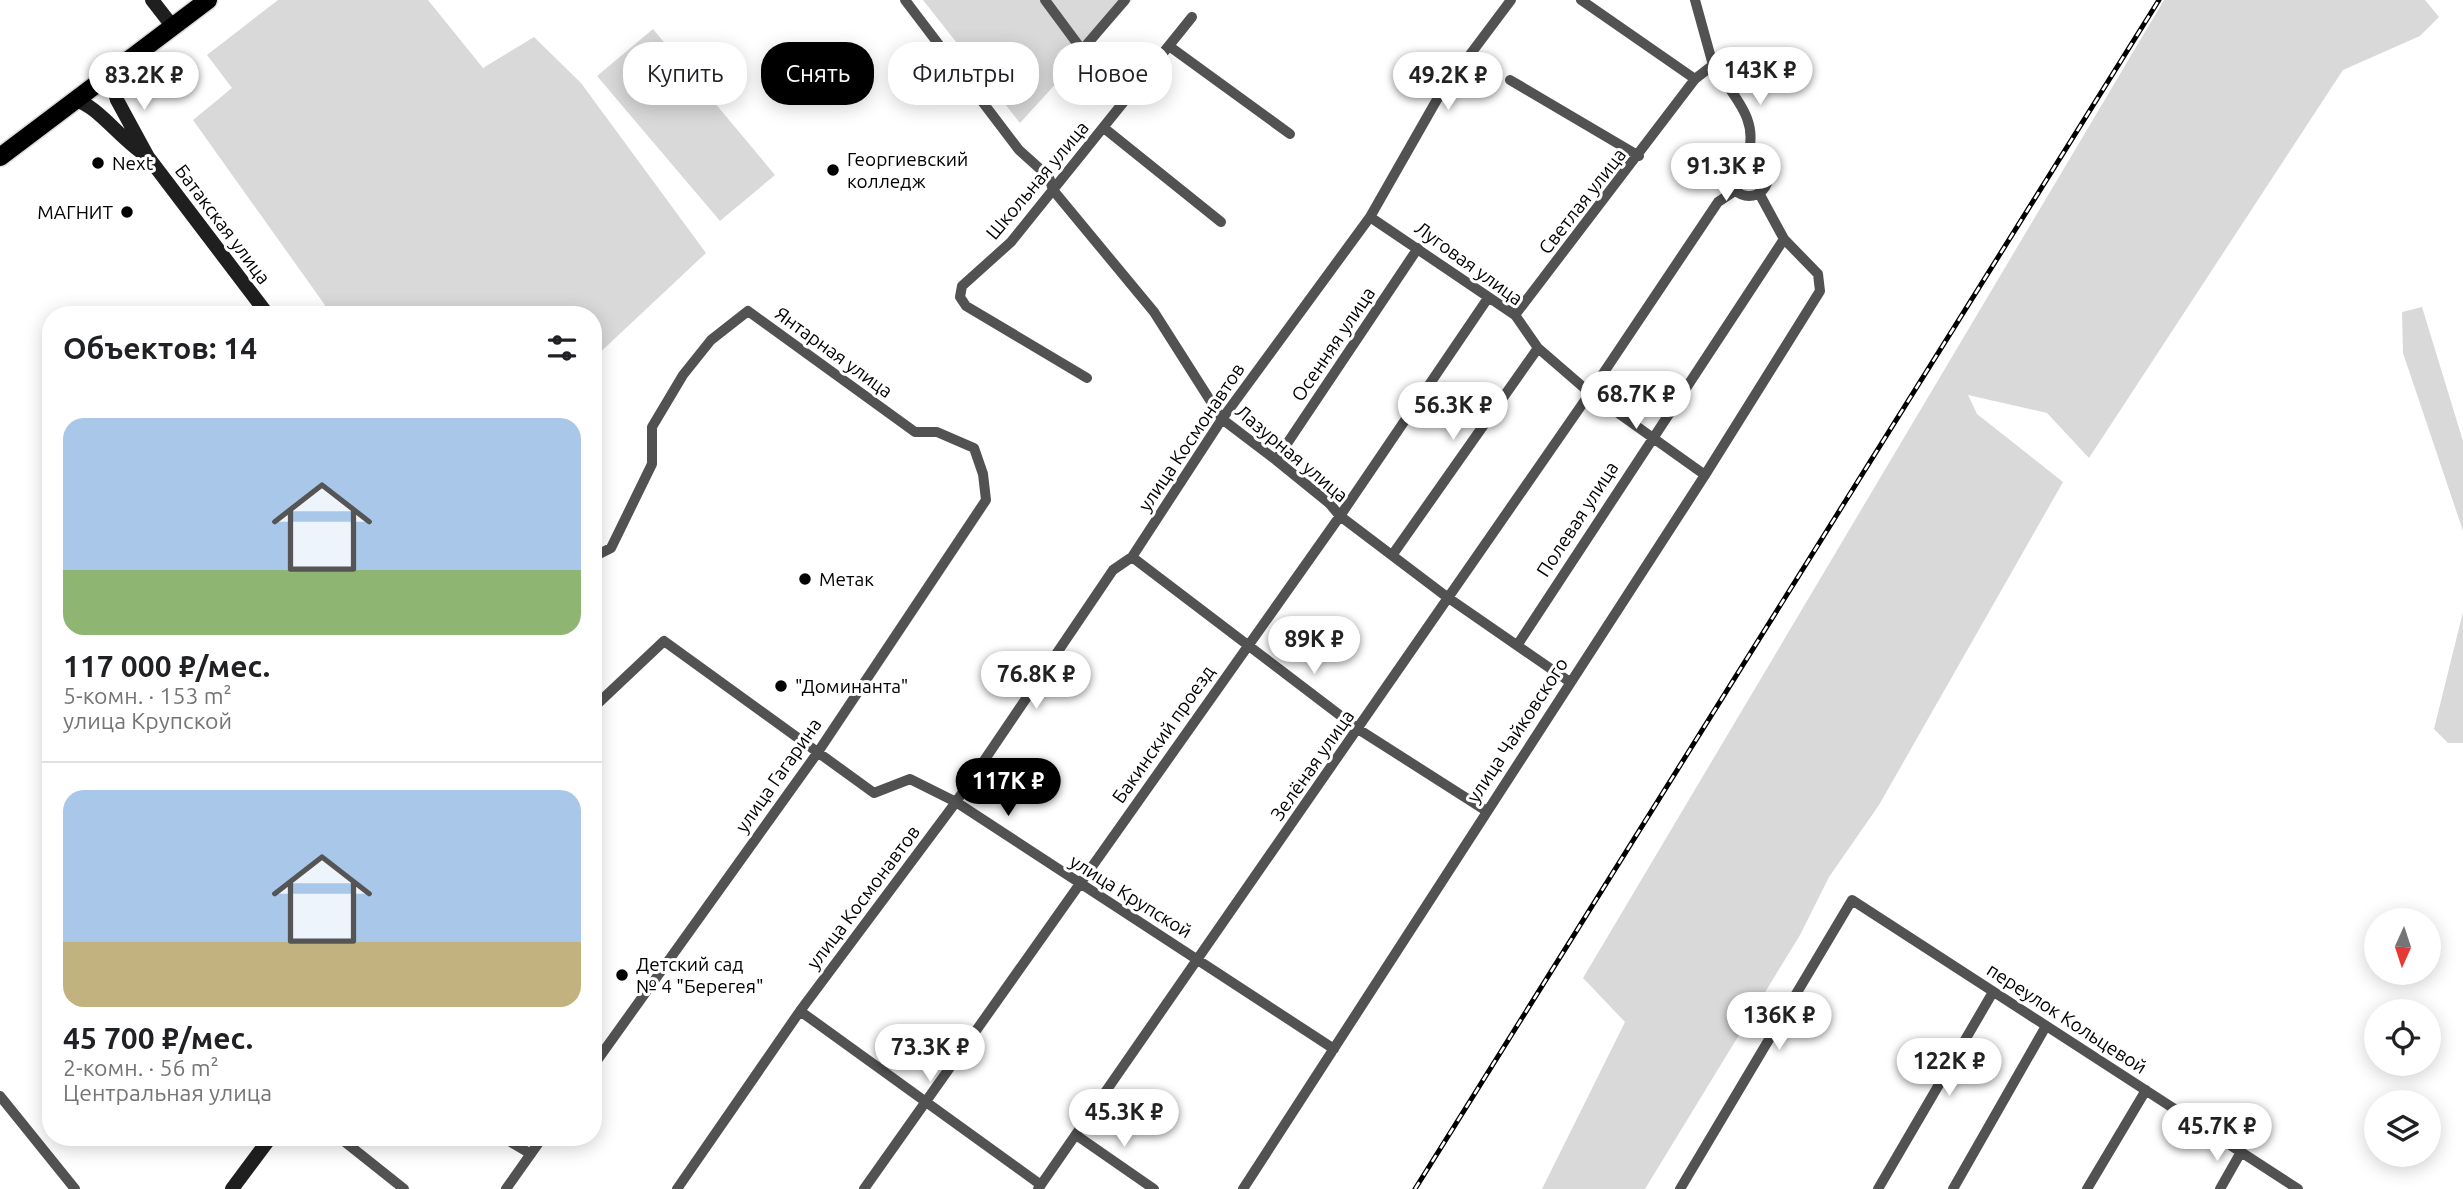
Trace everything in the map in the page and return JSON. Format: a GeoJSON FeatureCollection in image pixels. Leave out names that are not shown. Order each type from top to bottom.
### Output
{"type":"FeatureCollection","features":[{"type":"Feature","properties":{"kind":"main road"},"geometry":{"type":"LineString","coordinates":[[152,0],[173,27]]}},
{"type":"Feature","properties":{"kind":"main road"},"geometry":{"type":"LineString","coordinates":[[0,157],[208,0]]}},
{"type":"Feature","properties":{"kind":"main road","name":"Батакская улица"},"geometry":{"type":"LineString","coordinates":[[115,71],[113,86],[117,100],[148,157],[261,306]]}},
{"type":"Feature","properties":{"kind":"main road","name":"Батакская улица"},"geometry":{"type":"LineString","coordinates":[[75,100],[84,102],[120,137],[148,157]]}},
{"type":"Feature","properties":{"kind":"main road"},"geometry":{"type":"LineString","coordinates":[[232,1189],[264,1146]]}},
{"type":"Feature","properties":{"kind":"street","name":"Лазурная улица"},"geometry":{"type":"LineString","coordinates":[[905,0],[1018,150],[1049,177],[1053,190],[1154,312],[1222,419],[1329,503],[1339,516],[1447,597],[1570,682]]}},
{"type":"Feature","properties":{"kind":"street"},"geometry":{"type":"LineString","coordinates":[[1045,0],[1082,50],[1125,0]]}},
{"type":"Feature","properties":{"kind":"street","name":"улица Космонавтов"},"geometry":{"type":"LineString","coordinates":[[677,1189],[800,1011],[956,802],[1113,570],[1132,558],[1222,419],[1370,217],[1439,96],[1511,0]]}},
{"type":"Feature","properties":{"kind":"street"},"geometry":{"type":"LineString","coordinates":[[1581,0],[1695,79]]}},
{"type":"Feature","properties":{"kind":"street"},"geometry":{"type":"LineString","coordinates":[[1695,0],[1713,65],[1750,121],[1753,142],[1746,159],[1731,171],[1732,185],[1736,190],[1751,196],[1759,194],[1767,183],[1767,171],[1755,159],[1746,159]]}},
{"type":"Feature","properties":{"kind":"street","name":"Школьная улица"},"geometry":{"type":"LineString","coordinates":[[1172,42],[1192,17]]}},
{"type":"Feature","properties":{"kind":"street"},"geometry":{"type":"LineString","coordinates":[[1172,48],[1290,134]]}},
{"type":"Feature","properties":{"kind":"street","name":"Светлая улица"},"geometry":{"type":"LineString","coordinates":[[1515,315],[1639,156],[1695,79],[1713,65]]}},
{"type":"Feature","properties":{"kind":"street"},"geometry":{"type":"LineString","coordinates":[[1510,80],[1639,156]]}},
{"type":"Feature","properties":{"kind":"street","name":"Школьная улица"},"geometry":{"type":"LineString","coordinates":[[1087,378],[966,306],[960,296],[962,286],[1011,242],[1122,105]]}},
{"type":"Feature","properties":{"kind":"street"},"geometry":{"type":"LineString","coordinates":[[1104,128],[1221,222]]}},
{"type":"Feature","properties":{"kind":"street","name":"Зелёная улица"},"geometry":{"type":"LineString","coordinates":[[1039,1187],[1590,393],[1718,202],[1736,190]]}},
{"type":"Feature","properties":{"kind":"street"},"geometry":{"type":"LineString","coordinates":[[1759,194],[1784,239]]}},
{"type":"Feature","properties":{"kind":"street","name":"Луговая улица"},"geometry":{"type":"LineString","coordinates":[[1370,217],[1515,315],[1538,348],[1590,393],[1705,475]]}},
{"type":"Feature","properties":{"kind":"street","name":"улица Чайковского"},"geometry":{"type":"LineString","coordinates":[[1243,1189],[1485,810],[1705,475],[1820,291],[1818,274],[1784,239]]}},
{"type":"Feature","properties":{"kind":"street","name":"Полевая улица"},"geometry":{"type":"LineString","coordinates":[[1518,644],[1651,437],[1784,239]]}},
{"type":"Feature","properties":{"kind":"street","name":"Осенняя улица"},"geometry":{"type":"LineString","coordinates":[[1276,460],[1418,248]]}},
{"type":"Feature","properties":{"kind":"street","name":"Бакинский проезд"},"geometry":{"type":"LineString","coordinates":[[864,1189],[1339,516],[1488,298]]}},
{"type":"Feature","properties":{"kind":"street","name":"Янтарная улица"},"geometry":{"type":"LineString","coordinates":[[602,552],[611,548],[652,464],[652,427],[683,375],[711,340],[748,311],[915,432],[937,432],[957,438],[974,448],[983,474],[986,500]]}},
{"type":"Feature","properties":{"kind":"street"},"geometry":{"type":"LineString","coordinates":[[1393,554],[1538,348]]}},
{"type":"Feature","properties":{"kind":"street","name":"улица Гагарина"},"geometry":{"type":"LineString","coordinates":[[602,1053],[818,752],[986,500]]}},
{"type":"Feature","properties":{"kind":"street"},"geometry":{"type":"LineString","coordinates":[[1132,558],[1357,729],[1485,810]]}},
{"type":"Feature","properties":{"kind":"street","name":"улица Крупской"},"geometry":{"type":"LineString","coordinates":[[602,700],[664,641],[874,793],[910,779],[956,802],[1334,1049]]}},
{"type":"Feature","properties":{"kind":"street","name":"переулок Кольцевой"},"geometry":{"type":"LineString","coordinates":[[1681,1189],[1852,900],[2298,1189]]}},
{"type":"Feature","properties":{"kind":"street"},"geometry":{"type":"LineString","coordinates":[[1878,1189],[1993,992]]}},
{"type":"Feature","properties":{"kind":"street"},"geometry":{"type":"LineString","coordinates":[[800,1011],[1039,1187]]}},
{"type":"Feature","properties":{"kind":"street"},"geometry":{"type":"LineString","coordinates":[[1953,1189],[2046,1026]]}},
{"type":"Feature","properties":{"kind":"street"},"geometry":{"type":"LineString","coordinates":[[2087,1189],[2146,1090]]}},
{"type":"Feature","properties":{"kind":"street"},"geometry":{"type":"LineString","coordinates":[[0,1096],[75,1189]]}},
{"type":"Feature","properties":{"kind":"street"},"geometry":{"type":"LineString","coordinates":[[1076,1135],[1154,1189]]}},
{"type":"Feature","properties":{"kind":"street"},"geometry":{"type":"LineString","coordinates":[[350,1146],[404,1189]]}},
{"type":"Feature","properties":{"kind":"street"},"geometry":{"type":"LineString","coordinates":[[518,1146],[531,1154]]}},
{"type":"Feature","properties":{"kind":"street"},"geometry":{"type":"LineString","coordinates":[[506,1189],[536,1146]]}},
{"type":"Feature","properties":{"kind":"street"},"geometry":{"type":"LineString","coordinates":[[2220,1189],[2241,1152]]}},
{"type":"Feature","properties":{"kind":"shaded area"},"geometry":{"type":"Polygon","coordinates":[[[278,0],[428,0],[483,68],[534,37],[581,83],[706,253],[602,351],[602,306],[326,306],[193,120],[232,88],[207,55],[278,0]]]}},
{"type":"Feature","properties":{"kind":"shaded area"},"geometry":{"type":"Polygon","coordinates":[[[923,0],[1132,0],[1094,42],[1053,42],[1053,87],[1039,102],[1039,42],[956,42],[923,0]]]}},
{"type":"Feature","properties":{"kind":"shaded area"},"geometry":{"type":"Polygon","coordinates":[[[2164,0],[2425,0],[2439,17],[2420,36],[2343,70],[2089,458],[2047,413],[1968,395],[1977,414],[2063,482],[1879,805],[1829,877],[1800,935],[1645,1189],[1542,1189],[1625,1022],[1583,978],[2164,0]]]}},
{"type":"Feature","properties":{"kind":"shaded area"},"geometry":{"type":"Polygon","coordinates":[[[653,29],[664,42],[638,42],[653,29]]]}},
{"type":"Feature","properties":{"kind":"shaded area"},"geometry":{"type":"Polygon","coordinates":[[[623,54],[623,105],[717,105],[775,175],[720,221],[597,76],[623,54]]]}},
{"type":"Feature","properties":{"kind":"shaded area"},"geometry":{"type":"Polygon","coordinates":[[[1006,105],[1036,105],[1020,123],[1006,105]]]}},
{"type":"Feature","properties":{"kind":"shaded area"},"geometry":{"type":"Polygon","coordinates":[[[2422,307],[2463,441],[2463,531],[2403,353],[2402,312],[2422,307]]]}},
{"type":"Feature","properties":{"kind":"shaded area"},"geometry":{"type":"Polygon","coordinates":[[[2463,612],[2463,743],[2448,743],[2434,729],[2463,612]]]}},
{"type":"Feature","properties":{"kind":"railway"},"geometry":{"type":"LineString","coordinates":[[1415,1189],[2159,0]]}},
{"type":"Feature","properties":{"kind":"place","name":"Next"},"geometry":{"type":"Point","coordinates":[98,163]}},
{"type":"Feature","properties":{"kind":"place","name":"Георгиевский колледж"},"geometry":{"type":"Point","coordinates":[833,170]}},
{"type":"Feature","properties":{"kind":"place","name":"МАГНИТ"},"geometry":{"type":"Point","coordinates":[127,212]}},
{"type":"Feature","properties":{"kind":"place","name":"Метак"},"geometry":{"type":"Point","coordinates":[805,579]}},
{"type":"Feature","properties":{"kind":"place","name":"\"Доминанта\""},"geometry":{"type":"Point","coordinates":[781,686]}},
{"type":"Feature","properties":{"kind":"place","name":"Детский сад № 4 \"Берегея\""},"geometry":{"type":"Point","coordinates":[622,975]}}]}
